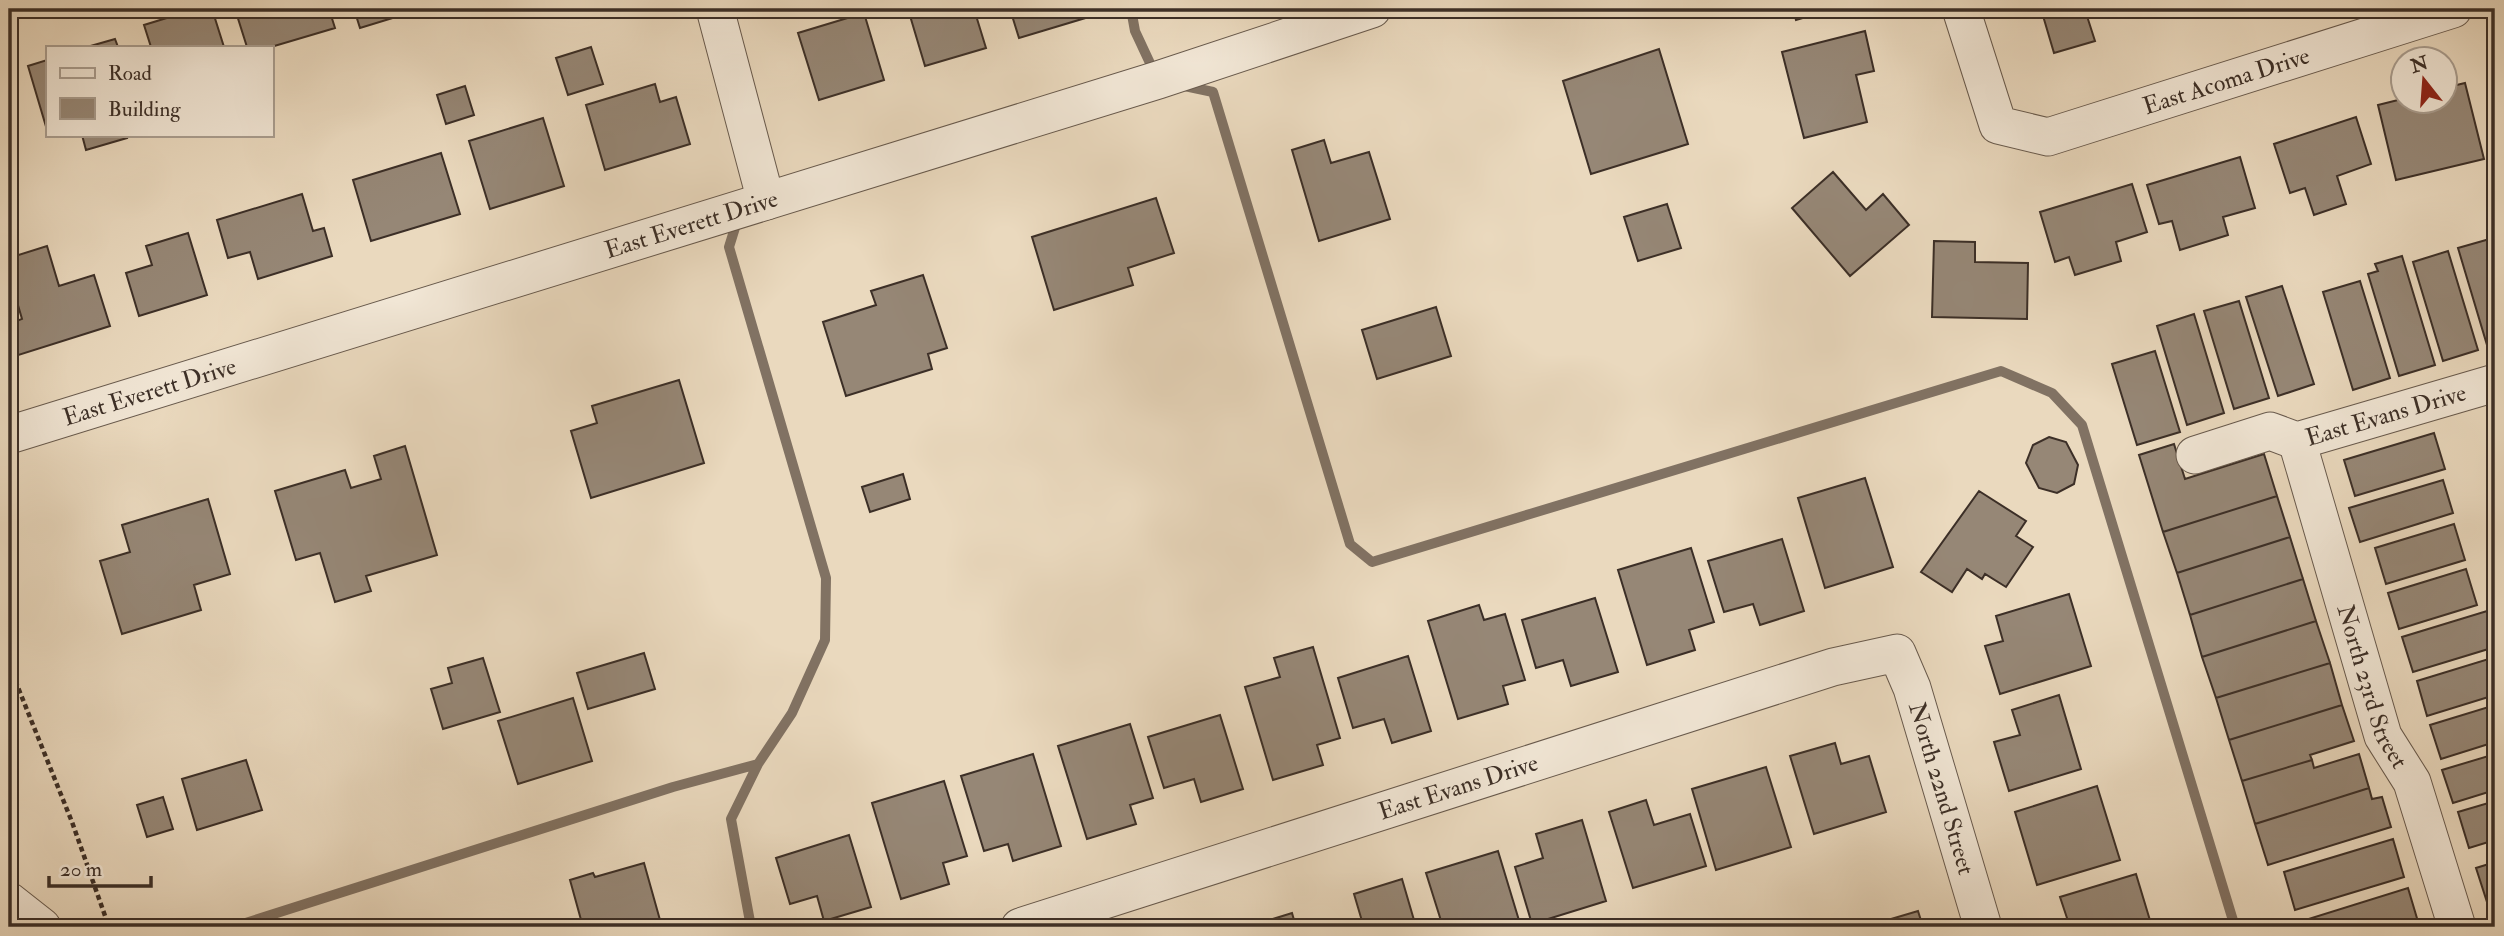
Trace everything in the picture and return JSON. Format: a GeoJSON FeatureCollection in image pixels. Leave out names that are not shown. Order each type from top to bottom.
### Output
{"type":"FeatureCollection","features":[{"type":"Feature","properties":{"kind":"street"},"geometry":{"type":"LineString","coordinates":[[715,9],[766,201]]}},
{"type":"Feature","properties":{"kind":"street","name":"East Everett Drive"},"geometry":{"type":"LineString","coordinates":[[9,435],[1158,80],[1372,9]]}},
{"type":"Feature","properties":{"kind":"street","name":"East Acoma Drive"},"geometry":{"type":"LineString","coordinates":[[1961,9],[1998,125],[2048,137],[2453,9]]}},
{"type":"Feature","properties":{"kind":"street","name":"East Evans Drive"},"geometry":{"type":"LineString","coordinates":[[2195,455],[2270,431],[2297,441],[2495,383]]}},
{"type":"Feature","properties":{"kind":"street","name":"North 23rd Street"},"geometry":{"type":"LineString","coordinates":[[2297,441],[2383,736],[2412,782],[2456,927]]}},
{"type":"Feature","properties":{"kind":"street","name":"East Evans Drive"},"geometry":{"type":"LineString","coordinates":[[1020,927],[1832,667],[1897,653]]}},
{"type":"Feature","properties":{"kind":"street","name":"North 22nd Street"},"geometry":{"type":"LineString","coordinates":[[1897,653],[1912,688],[1983,927]]}},
{"type":"Feature","properties":{"kind":"street"},"geometry":{"type":"LineString","coordinates":[[9,901],[42,927]]}},
{"type":"Feature","properties":{"kind":"path"},"geometry":{"type":"LineString","coordinates":[[9,665],[72,822],[109,927]]}},
{"type":"Feature","properties":{"kind":"building"},"geometry":{"type":"Polygon","coordinates":[[[196,9],[212,9],[224,46],[151,46],[144,25],[196,9]]]}},
{"type":"Feature","properties":{"kind":"building"},"geometry":{"type":"Polygon","coordinates":[[[235,9],[329,9],[335,28],[273,46],[247,46],[235,9]]]}},
{"type":"Feature","properties":{"kind":"building"},"geometry":{"type":"Polygon","coordinates":[[[354,9],[422,9],[360,28],[354,9]]]}},
{"type":"Feature","properties":{"kind":"building"},"geometry":{"type":"Polygon","coordinates":[[[908,9],[974,9],[986,48],[925,66],[908,9]]]}},
{"type":"Feature","properties":{"kind":"building"},"geometry":{"type":"Polygon","coordinates":[[[1010,9],[1089,9],[1092,16],[1019,38],[1010,9]]]}},
{"type":"Feature","properties":{"kind":"building"},"geometry":{"type":"Polygon","coordinates":[[[1793,9],[1833,9],[1796,20],[1793,9]]]}},
{"type":"Feature","properties":{"kind":"building"},"geometry":{"type":"Polygon","coordinates":[[[2041,9],[2100,9],[2086,13],[2095,41],[2054,53],[2041,9]]]}},
{"type":"Feature","properties":{"kind":"building"},"geometry":{"type":"Polygon","coordinates":[[[864,13],[884,80],[819,100],[798,33],[864,13]]]}},
{"type":"Feature","properties":{"kind":"building"},"geometry":{"type":"Polygon","coordinates":[[[1865,31],[1874,71],[1856,75],[1867,122],[1804,138],[1782,52],[1865,31]]]}},
{"type":"Feature","properties":{"kind":"building"},"geometry":{"type":"Polygon","coordinates":[[[115,39],[118,46],[90,46],[115,39]]]}},
{"type":"Feature","properties":{"kind":"building"},"geometry":{"type":"Polygon","coordinates":[[[591,47],[603,84],[568,95],[556,58],[591,47]]]}},
{"type":"Feature","properties":{"kind":"building"},"geometry":{"type":"Polygon","coordinates":[[[1659,49],[1688,144],[1591,174],[1563,81],[1659,49]]]}},
{"type":"Feature","properties":{"kind":"building"},"geometry":{"type":"Polygon","coordinates":[[[46,60],[46,127],[28,66],[46,60]]]}},
{"type":"Feature","properties":{"kind":"building"},"geometry":{"type":"Polygon","coordinates":[[[2465,83],[2484,159],[2396,180],[2378,105],[2388,102],[2388,116],[2458,116],[2458,85],[2465,83]]]}},
{"type":"Feature","properties":{"kind":"building"},"geometry":{"type":"Polygon","coordinates":[[[655,84],[660,102],[676,97],[690,144],[605,170],[586,105],[655,84]]]}},
{"type":"Feature","properties":{"kind":"building"},"geometry":{"type":"Polygon","coordinates":[[[465,86],[474,115],[446,124],[437,95],[465,86]]]}},
{"type":"Feature","properties":{"kind":"building"},"geometry":{"type":"Polygon","coordinates":[[[2356,117],[2371,164],[2337,176],[2346,204],[2314,215],[2305,188],[2290,193],[2274,144],[2356,117]]]}},
{"type":"Feature","properties":{"kind":"building"},"geometry":{"type":"Polygon","coordinates":[[[543,118],[564,186],[490,209],[469,141],[543,118]]]}},
{"type":"Feature","properties":{"kind":"building"},"geometry":{"type":"Polygon","coordinates":[[[9,119],[16,144],[9,147],[9,119]]]}},
{"type":"Feature","properties":{"kind":"building"},"geometry":{"type":"Polygon","coordinates":[[[82,136],[127,138],[86,150],[82,136]]]}},
{"type":"Feature","properties":{"kind":"building"},"geometry":{"type":"Polygon","coordinates":[[[1324,140],[1331,163],[1369,152],[1390,219],[1319,241],[1292,150],[1324,140]]]}},
{"type":"Feature","properties":{"kind":"building"},"geometry":{"type":"Polygon","coordinates":[[[441,153],[460,214],[371,241],[353,180],[441,153]]]}},
{"type":"Feature","properties":{"kind":"building"},"geometry":{"type":"Polygon","coordinates":[[[2240,157],[2255,208],[2223,217],[2228,235],[2180,250],[2172,221],[2159,224],[2147,185],[2240,157]]]}},
{"type":"Feature","properties":{"kind":"building"},"geometry":{"type":"Polygon","coordinates":[[[1833,172],[1866,210],[1883,194],[1909,225],[1850,276],[1792,208],[1833,172]]]}},
{"type":"Feature","properties":{"kind":"building"},"geometry":{"type":"Polygon","coordinates":[[[2132,184],[2147,232],[2116,242],[2121,261],[2075,275],[2069,257],[2055,262],[2040,212],[2132,184]]]}},
{"type":"Feature","properties":{"kind":"building"},"geometry":{"type":"Polygon","coordinates":[[[302,194],[313,231],[324,228],[332,256],[258,279],[250,252],[228,258],[217,220],[302,194]]]}},
{"type":"Feature","properties":{"kind":"building"},"geometry":{"type":"Polygon","coordinates":[[[1156,198],[1174,253],[1128,268],[1133,285],[1054,310],[1032,237],[1156,198]]]}},
{"type":"Feature","properties":{"kind":"building"},"geometry":{"type":"Polygon","coordinates":[[[1667,204],[1681,248],[1638,261],[1624,217],[1667,204]]]}},
{"type":"Feature","properties":{"kind":"building"},"geometry":{"type":"Polygon","coordinates":[[[188,233],[207,295],[139,316],[126,273],[152,265],[146,246],[188,233]]]}},
{"type":"Feature","properties":{"kind":"building"},"geometry":{"type":"Polygon","coordinates":[[[2493,238],[2495,343],[2487,345],[2458,248],[2493,238]]]}},
{"type":"Feature","properties":{"kind":"building"},"geometry":{"type":"Polygon","coordinates":[[[1934,241],[1975,242],[1975,262],[2028,263],[2027,319],[1932,317],[1934,241]]]}},
{"type":"Feature","properties":{"kind":"building"},"geometry":{"type":"Polygon","coordinates":[[[47,246],[59,286],[94,275],[110,326],[9,358],[9,324],[22,319],[15,295],[9,296],[9,258],[47,246]]]}},
{"type":"Feature","properties":{"kind":"building"},"geometry":{"type":"Polygon","coordinates":[[[2448,251],[2478,350],[2443,361],[2413,262],[2448,251]]]}},
{"type":"Feature","properties":{"kind":"building"},"geometry":{"type":"Polygon","coordinates":[[[2402,256],[2435,365],[2399,376],[2368,274],[2378,271],[2375,264],[2402,256]]]}},
{"type":"Feature","properties":{"kind":"building"},"geometry":{"type":"Polygon","coordinates":[[[923,275],[947,348],[928,354],[932,369],[846,396],[823,322],[876,305],[871,291],[923,275]]]}},
{"type":"Feature","properties":{"kind":"building"},"geometry":{"type":"Polygon","coordinates":[[[2360,281],[2390,378],[2353,390],[2323,292],[2360,281]]]}},
{"type":"Feature","properties":{"kind":"building"},"geometry":{"type":"Polygon","coordinates":[[[2282,286],[2314,384],[2278,396],[2246,297],[2282,286]]]}},
{"type":"Feature","properties":{"kind":"building"},"geometry":{"type":"Polygon","coordinates":[[[2239,301],[2269,398],[2234,409],[2204,311],[2239,301]]]}},
{"type":"Feature","properties":{"kind":"building"},"geometry":{"type":"Polygon","coordinates":[[[1436,307],[1451,356],[1377,379],[1362,330],[1436,307]]]}},
{"type":"Feature","properties":{"kind":"building"},"geometry":{"type":"Polygon","coordinates":[[[2194,314],[2224,413],[2187,425],[2157,326],[2194,314]]]}},
{"type":"Feature","properties":{"kind":"building"},"geometry":{"type":"Polygon","coordinates":[[[2155,351],[2180,432],[2137,445],[2112,364],[2155,351]]]}},
{"type":"Feature","properties":{"kind":"building"},"geometry":{"type":"Polygon","coordinates":[[[679,380],[704,463],[591,498],[571,431],[597,423],[592,406],[679,380]]]}},
{"type":"Feature","properties":{"kind":"building"},"geometry":{"type":"Polygon","coordinates":[[[2434,433],[2445,469],[2355,496],[2344,460],[2434,433]]]}},
{"type":"Feature","properties":{"kind":"building"},"geometry":{"type":"Polygon","coordinates":[[[2049,437],[2066,442],[2078,465],[2074,484],[2057,493],[2039,488],[2026,463],[2033,445],[2049,437]]]}},
{"type":"Feature","properties":{"kind":"building"},"geometry":{"type":"Polygon","coordinates":[[[2174,444],[2185,479],[2264,454],[2277,496],[2163,532],[2139,455],[2174,444]]]}},
{"type":"Feature","properties":{"kind":"building"},"geometry":{"type":"Polygon","coordinates":[[[405,446],[437,555],[366,576],[371,591],[335,602],[320,553],[296,560],[275,491],[345,470],[351,488],[381,479],[374,456],[405,446]]]}},
{"type":"Feature","properties":{"kind":"building"},"geometry":{"type":"Polygon","coordinates":[[[903,474],[910,499],[870,512],[862,487],[903,474]]]}},
{"type":"Feature","properties":{"kind":"building"},"geometry":{"type":"Polygon","coordinates":[[[1865,478],[1893,567],[1825,588],[1798,498],[1865,478]]]}},
{"type":"Feature","properties":{"kind":"building"},"geometry":{"type":"Polygon","coordinates":[[[2443,480],[2453,513],[2360,542],[2349,508],[2443,480]]]}},
{"type":"Feature","properties":{"kind":"building"},"geometry":{"type":"Polygon","coordinates":[[[1979,491],[2026,521],[2016,536],[2033,547],[2006,587],[1985,574],[1982,579],[1967,569],[1952,592],[1921,572],[1979,491]]]}},
{"type":"Feature","properties":{"kind":"building"},"geometry":{"type":"Polygon","coordinates":[[[2277,496],[2290,537],[2177,573],[2163,532],[2277,496]]]}},
{"type":"Feature","properties":{"kind":"building"},"geometry":{"type":"Polygon","coordinates":[[[208,499],[230,574],[194,585],[201,610],[122,634],[100,561],[130,552],[122,525],[208,499]]]}},
{"type":"Feature","properties":{"kind":"building"},"geometry":{"type":"Polygon","coordinates":[[[2454,524],[2465,560],[2386,584],[2375,548],[2454,524]]]}},
{"type":"Feature","properties":{"kind":"building"},"geometry":{"type":"Polygon","coordinates":[[[2290,537],[2303,579],[2190,615],[2177,573],[2290,537]]]}},
{"type":"Feature","properties":{"kind":"building"},"geometry":{"type":"Polygon","coordinates":[[[1782,539],[1804,611],[1760,625],[1753,604],[1724,612],[1708,561],[1782,539]]]}},
{"type":"Feature","properties":{"kind":"building"},"geometry":{"type":"Polygon","coordinates":[[[1691,548],[1714,622],[1689,630],[1695,650],[1647,665],[1618,570],[1691,548]]]}},
{"type":"Feature","properties":{"kind":"building"},"geometry":{"type":"Polygon","coordinates":[[[2466,569],[2477,605],[2399,629],[2388,593],[2466,569]]]}},
{"type":"Feature","properties":{"kind":"building"},"geometry":{"type":"Polygon","coordinates":[[[2303,579],[2316,621],[2202,657],[2190,615],[2303,579]]]}},
{"type":"Feature","properties":{"kind":"building"},"geometry":{"type":"Polygon","coordinates":[[[2069,594],[2091,666],[2000,694],[1985,646],[2003,641],[1996,616],[2069,594]]]}},
{"type":"Feature","properties":{"kind":"building"},"geometry":{"type":"Polygon","coordinates":[[[1595,598],[1618,672],[1571,686],[1563,660],[1536,668],[1522,620],[1595,598]]]}},
{"type":"Feature","properties":{"kind":"building"},"geometry":{"type":"Polygon","coordinates":[[[1479,605],[1484,620],[1505,614],[1525,680],[1503,686],[1508,704],[1458,719],[1428,621],[1479,605]]]}},
{"type":"Feature","properties":{"kind":"building"},"geometry":{"type":"Polygon","coordinates":[[[2487,611],[2495,647],[2413,672],[2402,637],[2487,611]]]}},
{"type":"Feature","properties":{"kind":"building"},"geometry":{"type":"Polygon","coordinates":[[[2316,621],[2330,663],[2216,698],[2202,657],[2316,621]]]}},
{"type":"Feature","properties":{"kind":"building"},"geometry":{"type":"Polygon","coordinates":[[[1313,647],[1340,738],[1317,745],[1323,765],[1273,780],[1245,687],[1280,677],[1274,658],[1313,647]]]}},
{"type":"Feature","properties":{"kind":"building"},"geometry":{"type":"Polygon","coordinates":[[[644,653],[655,689],[588,709],[577,673],[644,653]]]}},
{"type":"Feature","properties":{"kind":"building"},"geometry":{"type":"Polygon","coordinates":[[[1408,656],[1431,731],[1392,743],[1384,719],[1353,728],[1338,678],[1408,656]]]}},
{"type":"Feature","properties":{"kind":"building"},"geometry":{"type":"Polygon","coordinates":[[[2495,657],[2495,695],[2427,716],[2417,681],[2495,657]]]}},
{"type":"Feature","properties":{"kind":"building"},"geometry":{"type":"Polygon","coordinates":[[[483,658],[500,712],[443,729],[431,689],[452,683],[448,668],[483,658]]]}},
{"type":"Feature","properties":{"kind":"building"},"geometry":{"type":"Polygon","coordinates":[[[2330,663],[2342,705],[2229,740],[2216,698],[2330,663]]]}},
{"type":"Feature","properties":{"kind":"building"},"geometry":{"type":"Polygon","coordinates":[[[2059,695],[2081,769],[2009,791],[1994,742],[2020,735],[2012,710],[2059,695]]]}},
{"type":"Feature","properties":{"kind":"building"},"geometry":{"type":"Polygon","coordinates":[[[573,698],[592,761],[518,784],[498,721],[573,698]]]}},
{"type":"Feature","properties":{"kind":"building"},"geometry":{"type":"Polygon","coordinates":[[[2342,705],[2354,741],[2310,755],[2312,760],[2242,781],[2229,740],[2342,705]]]}},
{"type":"Feature","properties":{"kind":"building"},"geometry":{"type":"Polygon","coordinates":[[[2495,705],[2495,742],[2441,759],[2430,725],[2495,705]]]}},
{"type":"Feature","properties":{"kind":"building"},"geometry":{"type":"Polygon","coordinates":[[[1220,715],[1243,789],[1201,802],[1194,779],[1164,788],[1148,737],[1220,715]]]}},
{"type":"Feature","properties":{"kind":"building"},"geometry":{"type":"Polygon","coordinates":[[[1130,724],[1153,798],[1130,805],[1136,824],[1087,839],[1058,746],[1130,724]]]}},
{"type":"Feature","properties":{"kind":"building"},"geometry":{"type":"Polygon","coordinates":[[[1835,743],[1841,764],[1869,756],[1886,812],[1814,834],[1790,756],[1835,743]]]}},
{"type":"Feature","properties":{"kind":"building"},"geometry":{"type":"Polygon","coordinates":[[[1033,754],[1061,846],[1013,861],[1008,844],[984,851],[961,776],[1033,754]]]}},
{"type":"Feature","properties":{"kind":"building"},"geometry":{"type":"Polygon","coordinates":[[[2359,754],[2369,788],[2255,824],[2242,781],[2312,760],[2314,768],[2359,754]]]}},
{"type":"Feature","properties":{"kind":"building"},"geometry":{"type":"Polygon","coordinates":[[[2495,754],[2495,790],[2453,803],[2442,770],[2495,754]]]}},
{"type":"Feature","properties":{"kind":"building"},"geometry":{"type":"Polygon","coordinates":[[[246,760],[262,810],[197,830],[182,779],[246,760]]]}},
{"type":"Feature","properties":{"kind":"building"},"geometry":{"type":"Polygon","coordinates":[[[1766,767],[1791,847],[1716,870],[1692,789],[1766,767]]]}},
{"type":"Feature","properties":{"kind":"building"},"geometry":{"type":"Polygon","coordinates":[[[944,781],[967,856],[943,863],[949,884],[901,899],[872,803],[944,781]]]}},
{"type":"Feature","properties":{"kind":"building"},"geometry":{"type":"Polygon","coordinates":[[[2097,786],[2120,860],[2037,885],[2015,812],[2097,786]]]}},
{"type":"Feature","properties":{"kind":"building"},"geometry":{"type":"Polygon","coordinates":[[[2369,788],[2372,799],[2382,797],[2391,827],[2268,865],[2255,824],[2369,788]]]}},
{"type":"Feature","properties":{"kind":"building"},"geometry":{"type":"Polygon","coordinates":[[[163,797],[173,829],[147,837],[137,805],[163,797]]]}},
{"type":"Feature","properties":{"kind":"building"},"geometry":{"type":"Polygon","coordinates":[[[1646,800],[1654,825],[1690,814],[1706,866],[1633,888],[1609,812],[1646,800]]]}},
{"type":"Feature","properties":{"kind":"building"},"geometry":{"type":"Polygon","coordinates":[[[2495,801],[2495,840],[2469,848],[2458,812],[2495,801]]]}},
{"type":"Feature","properties":{"kind":"building"},"geometry":{"type":"Polygon","coordinates":[[[1582,820],[1606,901],[1532,924],[1515,867],[1543,858],[1536,834],[1582,820]]]}},
{"type":"Feature","properties":{"kind":"building"},"geometry":{"type":"Polygon","coordinates":[[[849,835],[871,907],[824,921],[817,896],[790,904],[776,858],[849,835]]]}},
{"type":"Feature","properties":{"kind":"building"},"geometry":{"type":"Polygon","coordinates":[[[2393,839],[2404,877],[2295,910],[2284,872],[2393,839]]]}},
{"type":"Feature","properties":{"kind":"building"},"geometry":{"type":"Polygon","coordinates":[[[1498,851],[1521,927],[1443,927],[1426,873],[1498,851]]]}},
{"type":"Feature","properties":{"kind":"building"},"geometry":{"type":"Polygon","coordinates":[[[2495,862],[2495,900],[2487,902],[2476,868],[2495,862]]]}},
{"type":"Feature","properties":{"kind":"building"},"geometry":{"type":"Polygon","coordinates":[[[644,863],[660,920],[634,927],[583,927],[570,880],[593,873],[595,877],[644,863]]]}},
{"type":"Feature","properties":{"kind":"building"},"geometry":{"type":"Polygon","coordinates":[[[2136,874],[2152,927],[2050,927],[2068,921],[2060,897],[2136,874]]]}},
{"type":"Feature","properties":{"kind":"building"},"geometry":{"type":"Polygon","coordinates":[[[1402,879],[1416,927],[1342,927],[1362,921],[1354,894],[1402,879]]]}},
{"type":"Feature","properties":{"kind":"building"},"geometry":{"type":"Polygon","coordinates":[[[2408,888],[2419,925],[2286,927],[2286,926],[2408,888]]]}},
{"type":"Feature","properties":{"kind":"building"},"geometry":{"type":"Polygon","coordinates":[[[1918,911],[1923,927],[1864,927],[1918,911]]]}},
{"type":"Feature","properties":{"kind":"building"},"geometry":{"type":"Polygon","coordinates":[[[1292,913],[1296,927],[1247,927],[1292,913]]]}},
{"type":"Feature","properties":{"kind":"waterway"},"geometry":{"type":"LineString","coordinates":[[1131,9],[1135,31],[1156,76]]}},
{"type":"Feature","properties":{"kind":"waterway"},"geometry":{"type":"LineString","coordinates":[[1180,85],[1213,92],[1350,544],[1372,562],[2001,371],[2052,393],[2082,425],[2235,927]]}},
{"type":"Feature","properties":{"kind":"waterway"},"geometry":{"type":"LineString","coordinates":[[738,218],[729,247],[826,578],[825,640],[792,713],[758,764],[731,819],[751,927]]}},
{"type":"Feature","properties":{"kind":"waterway"},"geometry":{"type":"LineString","coordinates":[[233,927],[673,787],[758,764]]}}]}
